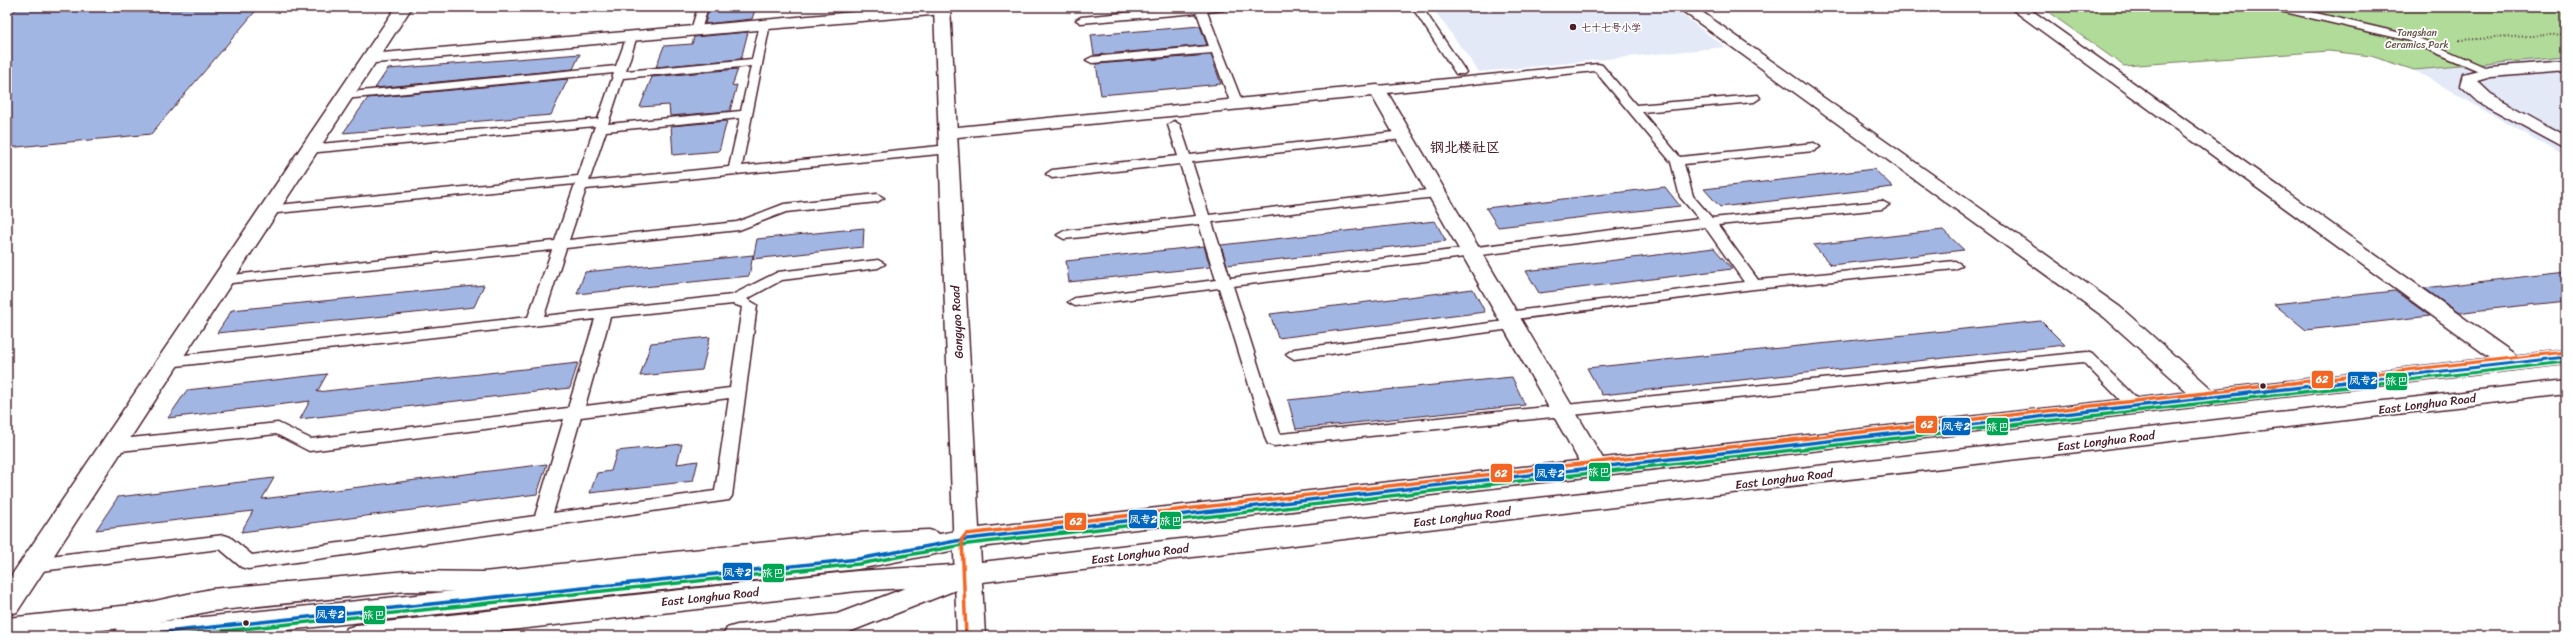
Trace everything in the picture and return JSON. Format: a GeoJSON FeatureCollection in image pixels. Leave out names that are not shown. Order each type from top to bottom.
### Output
{"type":"FeatureCollection","features":[{"type":"Feature","properties":{"kind":"street"},"geometry":{"type":"LineString","coordinates":[[7,604],[267,210],[404,7]]}},
{"type":"Feature","properties":{"kind":"street"},"geometry":{"type":"LineString","coordinates":[[1685,7],[2112,312],[2208,398]]}},
{"type":"Feature","properties":{"kind":"street"},"geometry":{"type":"LineString","coordinates":[[2017,7],[2512,363]]}},
{"type":"Feature","properties":{"kind":"street"},"geometry":{"type":"LineString","coordinates":[[368,59],[942,8]]}},
{"type":"Feature","properties":{"kind":"street","name":"Gangyao Road"},"geometry":{"type":"LineString","coordinates":[[942,8],[971,636]]}},
{"type":"Feature","properties":{"kind":"street"},"geometry":{"type":"LineString","coordinates":[[2566,66],[2490,72],[2469,78],[2469,85],[2485,98],[2566,144]]}},
{"type":"Feature","properties":{"kind":"street"},"geometry":{"type":"LineString","coordinates":[[948,141],[1237,104],[1377,90],[1595,467]]}},
{"type":"Feature","properties":{"kind":"street","name":"East Longhua Road"},"geometry":{"type":"LineString","coordinates":[[127,636],[858,559],[967,539],[2566,357]]}},
{"type":"Feature","properties":{"kind":"street","name":"East Longhua Road"},"geometry":{"type":"LineString","coordinates":[[357,636],[849,582],[968,574],[2566,387]]}},
{"type":"Feature","properties":{"kind":"street"},"geometry":{"type":"LineString","coordinates":[[7,629],[141,615],[211,600],[407,581],[483,582],[856,543],[967,539]]}},
{"type":"Feature","properties":{"kind":"street"},"geometry":{"type":"LineString","coordinates":[[737,636],[839,625],[968,574]]}},
{"type":"Feature","properties":{"kind":"lane"},"geometry":{"type":"LineString","coordinates":[[696,30],[703,7]]}},
{"type":"Feature","properties":{"kind":"lane"},"geometry":{"type":"LineString","coordinates":[[1081,20],[1224,7]]}},
{"type":"Feature","properties":{"kind":"lane"},"geometry":{"type":"LineString","coordinates":[[1417,7],[1460,72]]}},
{"type":"Feature","properties":{"kind":"lane"},"geometry":{"type":"LineString","coordinates":[[2276,7],[2410,38],[2490,72]]}},
{"type":"Feature","properties":{"kind":"lane"},"geometry":{"type":"LineString","coordinates":[[1200,8],[1237,104]]}},
{"type":"Feature","properties":{"kind":"lane"},"geometry":{"type":"LineString","coordinates":[[735,170],[765,24]]}},
{"type":"Feature","properties":{"kind":"lane"},"geometry":{"type":"LineString","coordinates":[[534,322],[632,36]]}},
{"type":"Feature","properties":{"kind":"lane"},"geometry":{"type":"LineString","coordinates":[[1092,60],[1216,49]]}},
{"type":"Feature","properties":{"kind":"lane"},"geometry":{"type":"LineString","coordinates":[[344,95],[757,62]]}},
{"type":"Feature","properties":{"kind":"lane"},"geometry":{"type":"LineString","coordinates":[[1377,90],[1598,67],[1677,161],[1687,197],[1709,222],[1754,285]]}},
{"type":"Feature","properties":{"kind":"lane"},"geometry":{"type":"LineString","coordinates":[[1634,109],[1754,98]]}},
{"type":"Feature","properties":{"kind":"lane"},"geometry":{"type":"LineString","coordinates":[[308,150],[747,114]]}},
{"type":"Feature","properties":{"kind":"lane"},"geometry":{"type":"LineString","coordinates":[[1174,125],[1274,440],[1561,409],[2087,357],[2136,406]]}},
{"type":"Feature","properties":{"kind":"lane"},"geometry":{"type":"LineString","coordinates":[[1052,174],[1185,158],[1403,135]]}},
{"type":"Feature","properties":{"kind":"lane"},"geometry":{"type":"LineString","coordinates":[[267,210],[735,170],[948,141]]}},
{"type":"Feature","properties":{"kind":"lane"},"geometry":{"type":"LineString","coordinates":[[1677,161],[1814,147]]}},
{"type":"Feature","properties":{"kind":"lane"},"geometry":{"type":"LineString","coordinates":[[1064,235],[1436,193]]}},
{"type":"Feature","properties":{"kind":"lane"},"geometry":{"type":"LineString","coordinates":[[222,280],[740,226],[784,208],[877,198]]}},
{"type":"Feature","properties":{"kind":"lane"},"geometry":{"type":"LineString","coordinates":[[1075,302],[1709,222],[1882,205]]}},
{"type":"Feature","properties":{"kind":"lane"},"geometry":{"type":"LineString","coordinates":[[167,362],[735,299],[778,276],[878,264]]}},
{"type":"Feature","properties":{"kind":"lane"},"geometry":{"type":"LineString","coordinates":[[1294,354],[1754,285],[1955,265]]}},
{"type":"Feature","properties":{"kind":"lane"},"geometry":{"type":"LineString","coordinates":[[33,565],[224,542],[248,562],[722,496],[750,305],[735,299]]}},
{"type":"Feature","properties":{"kind":"lane"},"geometry":{"type":"LineString","coordinates":[[542,522],[604,314]]}},
{"type":"Feature","properties":{"kind":"lane"},"geometry":{"type":"LineString","coordinates":[[111,446],[278,428],[309,444],[737,392]]}},
{"type":"Feature","properties":{"kind":"path"},"geometry":{"type":"LineString","coordinates":[[2458,40],[2566,34]]}},
{"type":"Feature","properties":{"kind":"shaded area","name":"七十七号小学"},"geometry":{"type":"Polygon","coordinates":[[[1432,7],[1672,7],[1725,47],[1479,72],[1432,7]]]}},
{"type":"Feature","properties":{"kind":"shaded area"},"geometry":{"type":"Polygon","coordinates":[[[2566,57],[2566,157],[2414,70],[2566,57]]]}},
{"type":"Feature","properties":{"kind":"green space","name":"Tangshan Ceramics Park"},"geometry":{"type":"Polygon","coordinates":[[[2041,7],[2566,7],[2566,57],[2414,70],[2371,56],[2329,51],[2124,66],[2041,7]]]}},
{"type":"Feature","properties":{"kind":"building"},"geometry":{"type":"Polygon","coordinates":[[[19,7],[150,7],[150,11],[194,7],[259,7],[151,134],[7,148],[7,17],[19,7]]]}},
{"type":"Feature","properties":{"kind":"building"},"geometry":{"type":"Polygon","coordinates":[[[709,7],[756,7],[752,19],[705,24],[709,7]]]}},
{"type":"Feature","properties":{"kind":"building"},"geometry":{"type":"Polygon","coordinates":[[[1200,26],[1207,45],[1094,55],[1091,35],[1200,26]]]}},
{"type":"Feature","properties":{"kind":"building"},"geometry":{"type":"Polygon","coordinates":[[[748,32],[741,59],[656,67],[664,46],[692,44],[694,37],[748,32]]]}},
{"type":"Feature","properties":{"kind":"building"},"geometry":{"type":"Polygon","coordinates":[[[580,54],[573,69],[375,88],[388,69],[580,54]]]}},
{"type":"Feature","properties":{"kind":"building"},"geometry":{"type":"Polygon","coordinates":[[[1211,55],[1221,84],[1101,95],[1096,64],[1211,55]]]}},
{"type":"Feature","properties":{"kind":"building"},"geometry":{"type":"Polygon","coordinates":[[[738,69],[732,86],[737,85],[730,111],[670,116],[669,105],[640,107],[652,77],[738,69]]]}},
{"type":"Feature","properties":{"kind":"building"},"geometry":{"type":"Polygon","coordinates":[[[568,79],[551,115],[343,133],[368,98],[568,79]]]}},
{"type":"Feature","properties":{"kind":"building"},"geometry":{"type":"Polygon","coordinates":[[[727,121],[719,151],[673,155],[671,126],[727,121]]]}},
{"type":"Feature","properties":{"kind":"building"},"geometry":{"type":"Polygon","coordinates":[[[1874,169],[1893,187],[1720,207],[1704,189],[1874,169]]]}},
{"type":"Feature","properties":{"kind":"building"},"geometry":{"type":"Polygon","coordinates":[[[1665,187],[1680,206],[1498,227],[1486,208],[1665,187]]]}},
{"type":"Feature","properties":{"kind":"building"},"geometry":{"type":"Polygon","coordinates":[[[1435,221],[1446,241],[1227,265],[1221,245],[1435,221]]]}},
{"type":"Feature","properties":{"kind":"building"},"geometry":{"type":"Polygon","coordinates":[[[864,228],[863,247],[753,259],[757,239],[864,228]]]}},
{"type":"Feature","properties":{"kind":"building"},"geometry":{"type":"Polygon","coordinates":[[[1943,230],[1964,250],[1831,265],[1813,245],[1943,230]]]}},
{"type":"Feature","properties":{"kind":"building"},"geometry":{"type":"Polygon","coordinates":[[[1204,246],[1210,267],[1069,282],[1066,261],[1204,246]]]}},
{"type":"Feature","properties":{"kind":"building"},"geometry":{"type":"Polygon","coordinates":[[[1714,248],[1732,269],[1539,293],[1526,271],[1714,248]]]}},
{"type":"Feature","properties":{"kind":"building"},"geometry":{"type":"Polygon","coordinates":[[[753,255],[749,276],[577,294],[585,272],[753,255]]]}},
{"type":"Feature","properties":{"kind":"building"},"geometry":{"type":"Polygon","coordinates":[[[2566,272],[2566,301],[2459,313],[2424,288],[2566,272]]]}},
{"type":"Feature","properties":{"kind":"building"},"geometry":{"type":"Polygon","coordinates":[[[484,285],[474,307],[217,333],[232,310],[484,285]]]}},
{"type":"Feature","properties":{"kind":"building"},"geometry":{"type":"Polygon","coordinates":[[[1473,289],[1485,312],[1278,338],[1270,314],[1473,289]]]}},
{"type":"Feature","properties":{"kind":"building"},"geometry":{"type":"Polygon","coordinates":[[[2395,291],[2430,316],[2306,330],[2274,304],[2395,291]]]}},
{"type":"Feature","properties":{"kind":"building"},"geometry":{"type":"Polygon","coordinates":[[[2041,321],[2065,345],[1602,395],[1587,368],[2041,321]]]}},
{"type":"Feature","properties":{"kind":"building"},"geometry":{"type":"Polygon","coordinates":[[[710,337],[702,370],[640,376],[651,343],[710,337]]]}},
{"type":"Feature","properties":{"kind":"building"},"geometry":{"type":"Polygon","coordinates":[[[578,363],[570,388],[300,419],[310,401],[168,418],[187,390],[327,374],[317,392],[578,363]]]}},
{"type":"Feature","properties":{"kind":"building"},"geometry":{"type":"Polygon","coordinates":[[[1512,377],[1525,405],[1296,429],[1288,400],[1512,377]]]}},
{"type":"Feature","properties":{"kind":"building"},"geometry":{"type":"Polygon","coordinates":[[[682,444],[677,464],[698,461],[693,481],[590,493],[597,473],[611,471],[617,451],[682,444]]]}},
{"type":"Feature","properties":{"kind":"building"},"geometry":{"type":"Polygon","coordinates":[[[547,464],[537,494],[241,532],[253,511],[96,530],[118,497],[274,478],[262,499],[547,464]]]}},
{"type":"Feature","properties":{"kind":"transit line","name":"62"},"geometry":{"type":"LineString","coordinates":[[966,636],[962,539],[966,534],[2565,352]]}},
{"type":"Feature","properties":{"kind":"transit line","name":"凤专2"},"geometry":{"type":"LineString","coordinates":[[127,636],[858,559],[967,539],[2566,357]]}},
{"type":"Feature","properties":{"kind":"transit line","name":"旅巴"},"geometry":{"type":"LineString","coordinates":[[175,636],[859,564],[968,544],[2566,362]]}},
{"type":"Feature","properties":{"kind":"place","name":"七十七号小学"},"geometry":{"type":"Point","coordinates":[1573,27]}},
{"type":"Feature","properties":{"kind":"district","name":"钢北楼社区"},"geometry":{"type":"Point","coordinates":[1465,147]}}]}
